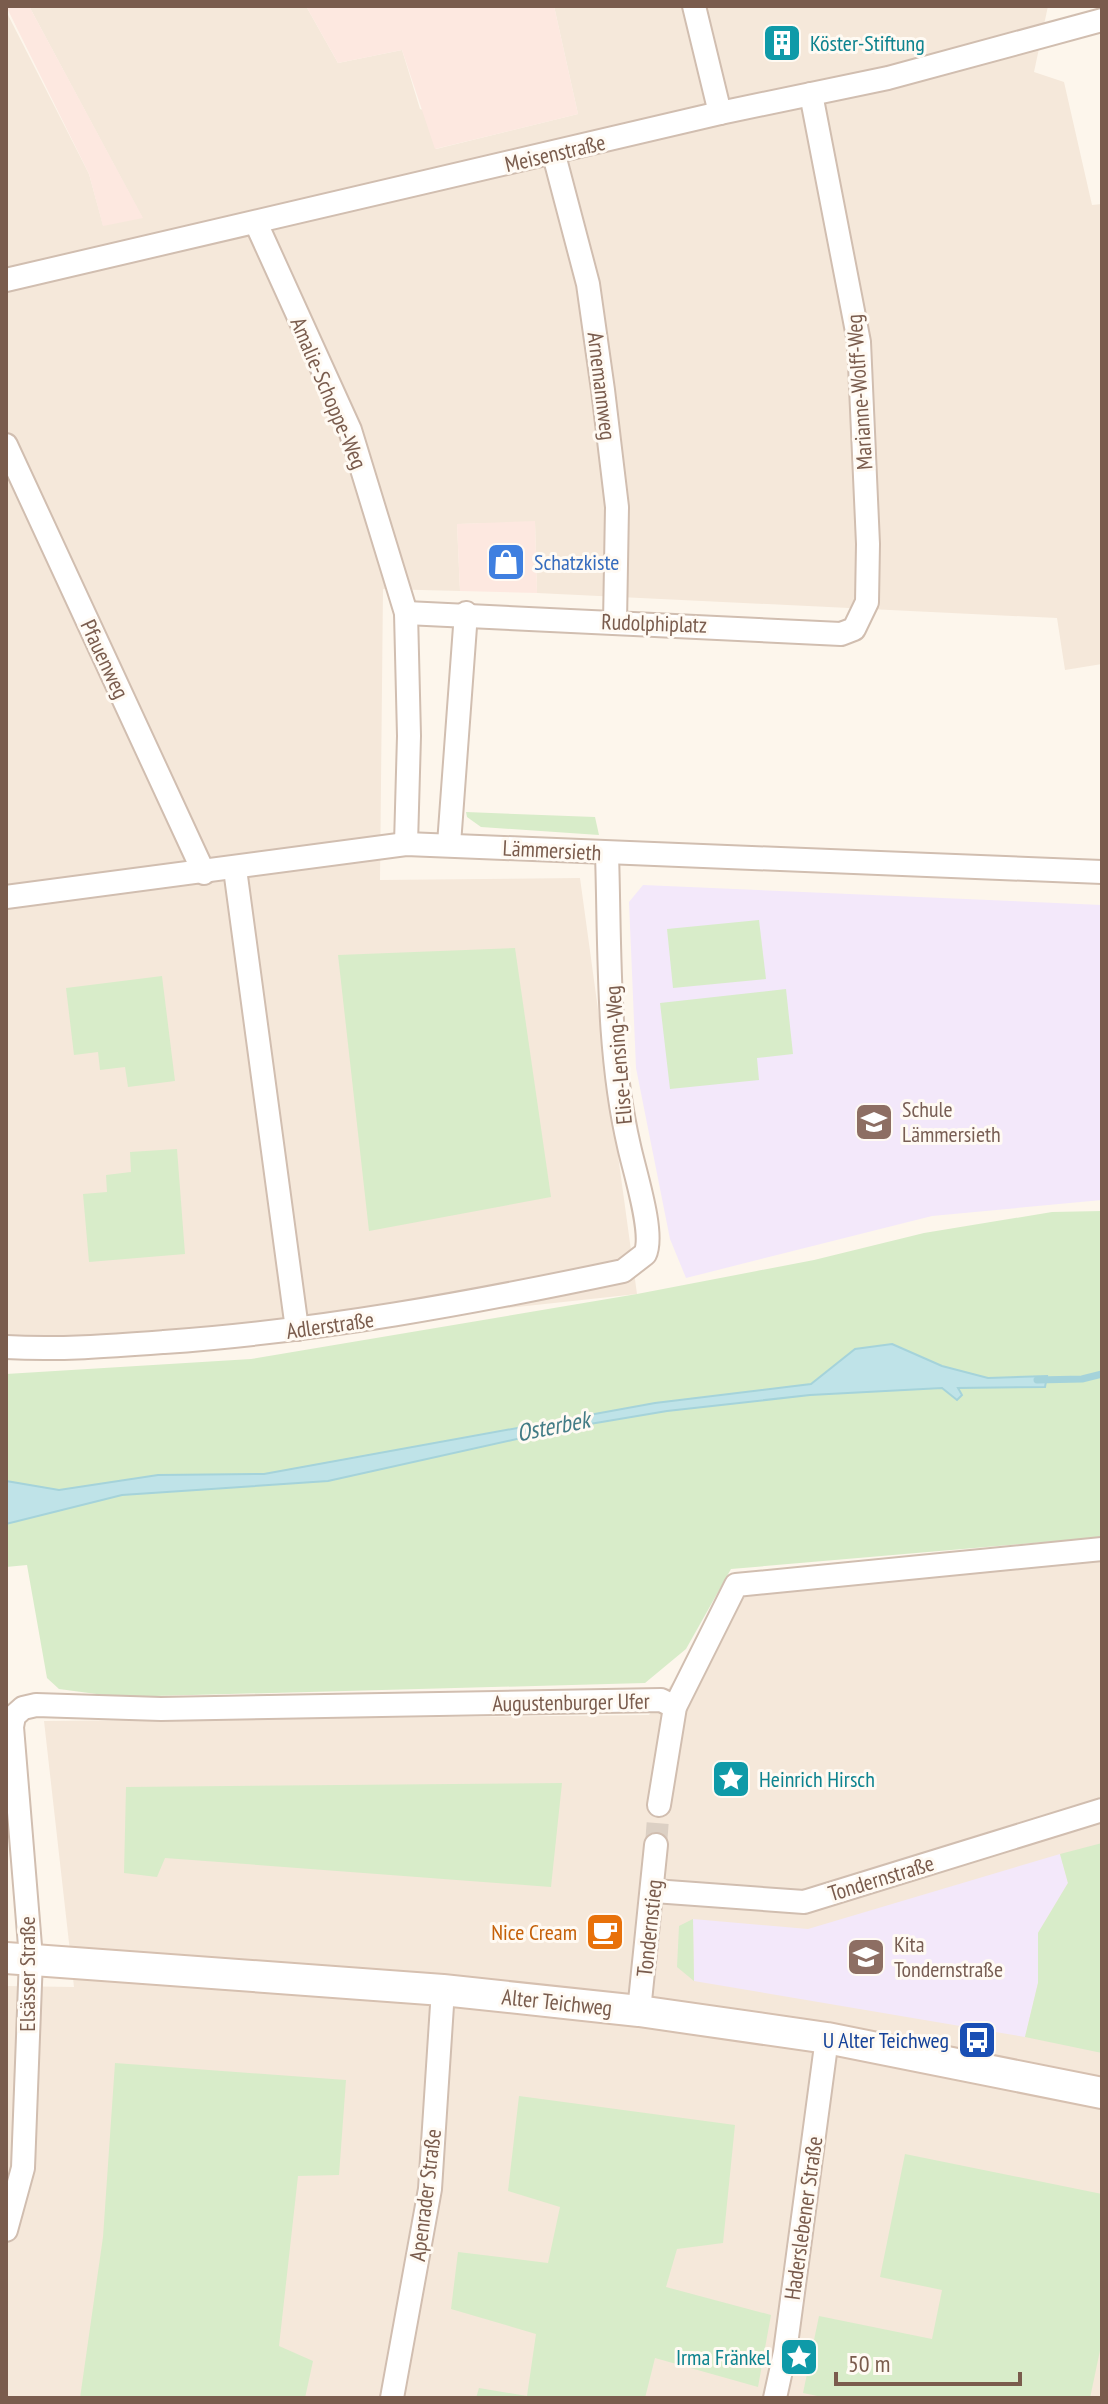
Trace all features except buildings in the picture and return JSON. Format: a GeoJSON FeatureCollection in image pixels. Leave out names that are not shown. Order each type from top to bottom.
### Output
{"type":"FeatureCollection","features":[{"type":"Feature","properties":{"kind":"street"},"geometry":{"type":"LineString","coordinates":[[694,6],[720,113]]}},
{"type":"Feature","properties":{"kind":"street","name":"Meisenstraße"},"geometry":{"type":"LineString","coordinates":[[6,280],[554,155],[720,113],[932,67],[1102,20]]}},
{"type":"Feature","properties":{"kind":"street","name":"Marianne-Wolff-Weg"},"geometry":{"type":"LineString","coordinates":[[811,94],[859,342],[868,533],[867,602],[864,614],[854,629],[841,634]]}},
{"type":"Feature","properties":{"kind":"street","name":"Arnemannweg"},"geometry":{"type":"LineString","coordinates":[[554,155],[588,284],[603,390],[617,507],[615,623]]}},
{"type":"Feature","properties":{"kind":"street","name":"Amalie-Schoppe-Weg"},"geometry":{"type":"LineString","coordinates":[[256,223],[350,430],[406,613]]}},
{"type":"Feature","properties":{"kind":"street","name":"Pfauenweg"},"geometry":{"type":"LineString","coordinates":[[6,445],[204,873]]}},
{"type":"Feature","properties":{"kind":"street"},"geometry":{"type":"LineString","coordinates":[[406,613],[409,736],[406,844]]}},
{"type":"Feature","properties":{"kind":"street","name":"Rudolphiplatz"},"geometry":{"type":"LineString","coordinates":[[406,613],[466,613],[841,634]]}},
{"type":"Feature","properties":{"kind":"street"},"geometry":{"type":"LineString","coordinates":[[449,844],[466,613]]}},
{"type":"Feature","properties":{"kind":"street","name":"Lämmersieth"},"geometry":{"type":"LineString","coordinates":[[6,897],[406,844],[1102,872]]}},
{"type":"Feature","properties":{"kind":"street","name":"Elise-Lensing-Weg"},"geometry":{"type":"LineString","coordinates":[[607,853],[612,1027],[623,1123],[647,1229],[645,1254]]}},
{"type":"Feature","properties":{"kind":"street"},"geometry":{"type":"LineString","coordinates":[[235,869],[297,1329]]}},
{"type":"Feature","properties":{"kind":"street","name":"Adlerstraße"},"geometry":{"type":"LineString","coordinates":[[6,1347],[52,1350],[259,1335],[438,1310],[623,1271],[645,1254]]}},
{"type":"Feature","properties":{"kind":"street","name":"Augustenburger Ufer"},"geometry":{"type":"LineString","coordinates":[[14,1716],[23,1708],[44,1705],[161,1709],[661,1700],[675,1707],[736,1585],[1102,1549]]}},
{"type":"Feature","properties":{"kind":"street"},"geometry":{"type":"LineString","coordinates":[[659,1805],[675,1707]]}},
{"type":"Feature","properties":{"kind":"street","name":"Elsässer Straße"},"geometry":{"type":"LineString","coordinates":[[6,2230],[23,2168],[14,1716]]}},
{"type":"Feature","properties":{"kind":"street","name":"Tondernstraße"},"geometry":{"type":"LineString","coordinates":[[654,1891],[804,1902],[1102,1810]]}},
{"type":"Feature","properties":{"kind":"street","name":"Tondernstieg"},"geometry":{"type":"LineString","coordinates":[[639,2011],[654,1891],[656,1845]]}},
{"type":"Feature","properties":{"kind":"street","name":"Alter Teichweg"},"geometry":{"type":"LineString","coordinates":[[19,1958],[443,1990],[639,2011],[827,2038],[1102,2093]]}},
{"type":"Feature","properties":{"kind":"street","name":"Apenrader Straße"},"geometry":{"type":"LineString","coordinates":[[392,2398],[430,2189],[443,1990]]}},
{"type":"Feature","properties":{"kind":"street","name":"Haderslebener Straße"},"geometry":{"type":"LineString","coordinates":[[775,2398],[785,2352],[827,2038]]}},
{"type":"Feature","properties":{"kind":"shaded area"},"geometry":{"type":"Polygon","coordinates":[[[6,6],[29,6],[143,218],[103,226],[89,174],[6,6]]]}},
{"type":"Feature","properties":{"kind":"shaded area"},"geometry":{"type":"Polygon","coordinates":[[[29,6],[306,6],[338,63],[402,50],[436,149],[578,114],[554,6],[1048,6],[1034,72],[1064,82],[1092,205],[1102,204],[1102,664],[1065,670],[1057,618],[537,593],[535,522],[457,524],[460,591],[383,589],[380,880],[580,878],[637,1294],[259,1335],[6,1335],[6,11],[89,174],[103,225],[142,217],[29,6]]]}},
{"type":"Feature","properties":{"kind":"shaded area"},"geometry":{"type":"Polygon","coordinates":[[[306,6],[554,6],[578,114],[435,149],[402,50],[338,63],[306,6]]]}},
{"type":"Feature","properties":{"kind":"shaded area"},"geometry":{"type":"Polygon","coordinates":[[[535,521],[537,593],[460,591],[457,524],[535,521]]]}},
{"type":"Feature","properties":{"kind":"shaded area","name":"Schule Lämmersieth"},"geometry":{"type":"Polygon","coordinates":[[[643,885],[1102,905],[1102,1200],[932,1216],[686,1278],[670,1239],[636,1068],[629,902],[643,885]]]}},
{"type":"Feature","properties":{"kind":"shaded area"},"geometry":{"type":"Polygon","coordinates":[[[1102,1544],[1102,2398],[6,2398],[6,1986],[74,1987],[44,1721],[649,1715],[753,1573],[1102,1544]]]}},
{"type":"Feature","properties":{"kind":"shaded area","name":"Kita Tondernstraße"},"geometry":{"type":"Polygon","coordinates":[[[1060,1854],[1068,1883],[1038,1933],[1038,1983],[1025,2037],[694,1981],[693,1919],[808,1929],[1060,1854]]]}},
{"type":"Feature","properties":{"kind":"green space"},"geometry":{"type":"Polygon","coordinates":[[[466,812],[595,817],[599,835],[481,827],[467,817],[466,812]]]}},
{"type":"Feature","properties":{"kind":"green space"},"geometry":{"type":"Polygon","coordinates":[[[759,920],[766,979],[673,988],[667,929],[759,920]]]}},
{"type":"Feature","properties":{"kind":"green space"},"geometry":{"type":"Polygon","coordinates":[[[515,948],[551,1197],[369,1231],[338,955],[515,948]]]}},
{"type":"Feature","properties":{"kind":"green space"},"geometry":{"type":"Polygon","coordinates":[[[162,976],[175,1081],[128,1087],[125,1067],[100,1070],[98,1052],[74,1055],[66,988],[162,976]]]}},
{"type":"Feature","properties":{"kind":"green space"},"geometry":{"type":"Polygon","coordinates":[[[786,989],[793,1054],[757,1058],[759,1080],[670,1089],[660,1003],[786,989]]]}},
{"type":"Feature","properties":{"kind":"green space"},"geometry":{"type":"Polygon","coordinates":[[[177,1149],[185,1254],[89,1262],[83,1194],[107,1192],[106,1175],[131,1172],[130,1152],[177,1149]]]}},
{"type":"Feature","properties":{"kind":"green space"},"geometry":{"type":"Polygon","coordinates":[[[1102,1211],[1102,1537],[731,1569],[686,1649],[645,1683],[119,1697],[59,1689],[47,1678],[27,1565],[6,1567],[6,1374],[251,1359],[637,1294],[814,1260],[924,1233],[1052,1212],[1102,1211]]]}},
{"type":"Feature","properties":{"kind":"green space"},"geometry":{"type":"Polygon","coordinates":[[[562,1783],[551,1887],[165,1858],[157,1877],[124,1873],[126,1787],[562,1783]]]}},
{"type":"Feature","properties":{"kind":"green space"},"geometry":{"type":"Polygon","coordinates":[[[1102,1843],[1102,2053],[1025,2037],[1038,1983],[1038,1933],[1068,1883],[1060,1854],[1102,1843]]]}},
{"type":"Feature","properties":{"kind":"green space"},"geometry":{"type":"Polygon","coordinates":[[[693,1919],[694,1981],[677,1967],[679,1926],[693,1919]]]}},
{"type":"Feature","properties":{"kind":"green space"},"geometry":{"type":"Polygon","coordinates":[[[115,2063],[346,2080],[339,2175],[298,2176],[279,2346],[313,2361],[305,2398],[80,2398],[103,2237],[115,2063]]]}},
{"type":"Feature","properties":{"kind":"green space"},"geometry":{"type":"Polygon","coordinates":[[[519,2096],[735,2125],[723,2243],[677,2249],[666,2287],[771,2315],[758,2387],[655,2358],[645,2398],[476,2398],[479,2388],[527,2396],[536,2334],[451,2309],[458,2252],[548,2263],[560,2207],[508,2191],[519,2096]]]}},
{"type":"Feature","properties":{"kind":"green space"},"geometry":{"type":"Polygon","coordinates":[[[905,2154],[1102,2194],[1102,2341],[1090,2398],[827,2398],[803,2393],[819,2316],[932,2339],[942,2290],[880,2277],[905,2154]]]}},
{"type":"Feature","properties":{"kind":"water"},"geometry":{"type":"Polygon","coordinates":[[[892,1344],[942,1366],[988,1378],[1047,1376],[1045,1387],[958,1388],[962,1395],[957,1400],[942,1388],[810,1395],[667,1411],[566,1428],[328,1481],[122,1495],[6,1524],[6,1481],[59,1490],[158,1475],[264,1474],[655,1403],[811,1384],[855,1349],[892,1344]]]}},
{"type":"Feature","properties":{"kind":"waterway","name":"Osterbek"},"geometry":{"type":"LineString","coordinates":[[1037,1380],[1082,1379],[1102,1374]]}},
{"type":"Feature","properties":{"kind":"tunnel"},"geometry":{"type":"LineString","coordinates":[[656,1845],[659,1805]]}},
{"type":"Feature","properties":{"kind":"place","name":"Köster-Stiftung"},"geometry":{"type":"Point","coordinates":[782,43]}},
{"type":"Feature","properties":{"kind":"place","name":"Schatzkiste"},"geometry":{"type":"Point","coordinates":[506,562]}},
{"type":"Feature","properties":{"kind":"place","name":"Schule Lämmersieth"},"geometry":{"type":"Point","coordinates":[874,1122]}},
{"type":"Feature","properties":{"kind":"place","name":"Heinrich Hirsch"},"geometry":{"type":"Point","coordinates":[731,1779]}},
{"type":"Feature","properties":{"kind":"place","name":"Nice Cream"},"geometry":{"type":"Point","coordinates":[605,1932]}},
{"type":"Feature","properties":{"kind":"place","name":"Kita Tondernstraße"},"geometry":{"type":"Point","coordinates":[866,1957]}},
{"type":"Feature","properties":{"kind":"place","name":"U Alter Teichweg"},"geometry":{"type":"Point","coordinates":[977,2040]}},
{"type":"Feature","properties":{"kind":"place","name":"Irma Fränkel"},"geometry":{"type":"Point","coordinates":[799,2357]}}]}
